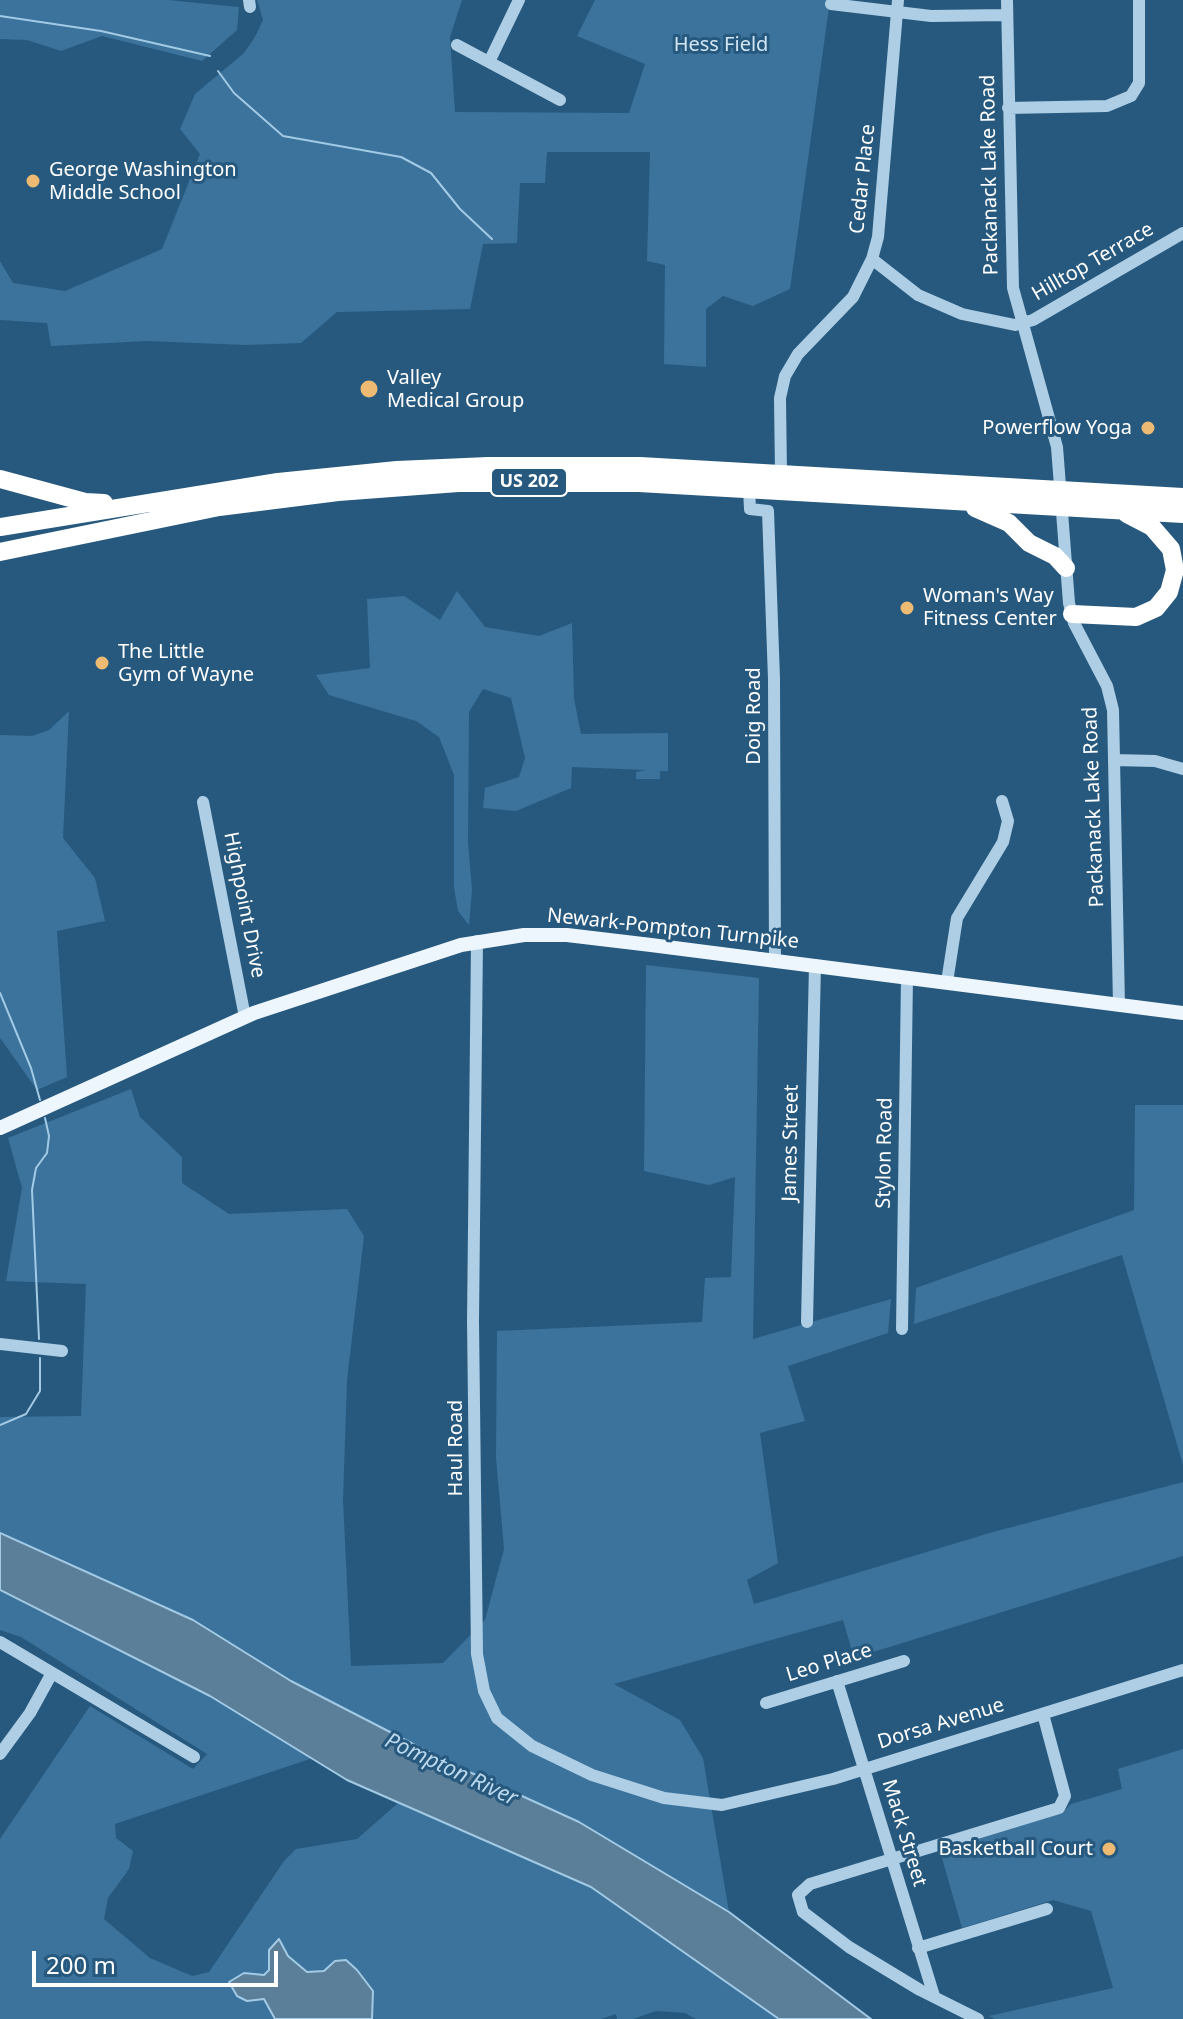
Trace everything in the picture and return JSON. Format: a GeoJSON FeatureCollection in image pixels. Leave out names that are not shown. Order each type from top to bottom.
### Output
{"type":"FeatureCollection","features":[{"type":"Feature","properties":{"kind":"highway","name":"US 202"},"geometry":{"type":"LineString","coordinates":[[0,530],[126,505],[307,478],[457,466],[627,466],[781,474],[1062,498],[1121,511],[1183,514]]}},
{"type":"Feature","properties":{"kind":"highway"},"geometry":{"type":"LineString","coordinates":[[0,479],[85,502],[126,505]]}},
{"type":"Feature","properties":{"kind":"highway","name":"US 202"},"geometry":{"type":"LineString","coordinates":[[0,552],[190,512],[368,489],[548,482],[949,500],[1183,497]]}},
{"type":"Feature","properties":{"kind":"highway"},"geometry":{"type":"LineString","coordinates":[[949,500],[985,510],[1009,523],[1029,543],[1055,556],[1066,568]]}},
{"type":"Feature","properties":{"kind":"highway"},"geometry":{"type":"LineString","coordinates":[[1072,614],[1136,617],[1156,608],[1169,592],[1175,563],[1168,543],[1152,527],[1121,511]]}},
{"type":"Feature","properties":{"kind":"main road","name":"Newark-Pompton Turnpike"},"geometry":{"type":"LineString","coordinates":[[0,1128],[245,1017],[334,985],[477,941],[524,935],[567,935],[1183,1013]]}},
{"type":"Feature","properties":{"kind":"street"},"geometry":{"type":"LineString","coordinates":[[490,60],[519,0]]}},
{"type":"Feature","properties":{"kind":"street","name":"Packanack Lake Road"},"geometry":{"type":"LineString","coordinates":[[1007,0],[1011,273],[1022,324],[1055,432],[1072,614],[1107,686],[1113,710],[1119,1005]]}},
{"type":"Feature","properties":{"kind":"street"},"geometry":{"type":"LineString","coordinates":[[1008,108],[1107,106],[1131,96],[1139,83],[1139,0]]}},
{"type":"Feature","properties":{"kind":"street"},"geometry":{"type":"LineString","coordinates":[[831,4],[1007,15]]}},
{"type":"Feature","properties":{"kind":"street","name":"Cedar Place"},"geometry":{"type":"LineString","coordinates":[[781,474],[780,398],[785,376],[798,354],[853,297],[872,259],[880,220],[898,6]]}},
{"type":"Feature","properties":{"kind":"street"},"geometry":{"type":"LineString","coordinates":[[457,45],[560,100]]}},
{"type":"Feature","properties":{"kind":"street","name":"Hilltop Terrace"},"geometry":{"type":"LineString","coordinates":[[1022,324],[1183,233]]}},
{"type":"Feature","properties":{"kind":"street"},"geometry":{"type":"LineString","coordinates":[[872,259],[901,285],[928,299],[980,319],[1007,325],[1022,324]]}},
{"type":"Feature","properties":{"kind":"street","name":"Doig Road"},"geometry":{"type":"LineString","coordinates":[[749,489],[750,509],[768,511],[774,668],[775,960]]}},
{"type":"Feature","properties":{"kind":"street"},"geometry":{"type":"LineString","coordinates":[[1114,760],[1137,759],[1183,769]]}},
{"type":"Feature","properties":{"kind":"street"},"geometry":{"type":"LineString","coordinates":[[947,982],[957,918],[1003,842],[1008,821],[1002,801]]}},
{"type":"Feature","properties":{"kind":"street","name":"Highpoint Drive"},"geometry":{"type":"LineString","coordinates":[[203,802],[245,1017]]}},
{"type":"Feature","properties":{"kind":"street","name":"Haul Road"},"geometry":{"type":"LineString","coordinates":[[477,941],[473,1321],[477,1654],[484,1691],[497,1718],[548,1755],[631,1789],[709,1804]]}},
{"type":"Feature","properties":{"kind":"street","name":"James Street"},"geometry":{"type":"LineString","coordinates":[[807,1322],[815,965]]}},
{"type":"Feature","properties":{"kind":"street","name":"Stylon Road"},"geometry":{"type":"LineString","coordinates":[[902,1329],[907,977]]}},
{"type":"Feature","properties":{"kind":"street"},"geometry":{"type":"LineString","coordinates":[[0,1344],[62,1351]]}},
{"type":"Feature","properties":{"kind":"street"},"geometry":{"type":"LineString","coordinates":[[0,1642],[194,1757]]}},
{"type":"Feature","properties":{"kind":"street","name":"Leo Place"},"geometry":{"type":"LineString","coordinates":[[766,1703],[904,1661]]}},
{"type":"Feature","properties":{"kind":"street","name":"Dorsa Avenue"},"geometry":{"type":"LineString","coordinates":[[709,1804],[736,1804],[863,1770],[1183,1670]]}},
{"type":"Feature","properties":{"kind":"street"},"geometry":{"type":"LineString","coordinates":[[0,1754],[30,1713],[52,1673]]}},
{"type":"Feature","properties":{"kind":"street","name":"Mack Street"},"geometry":{"type":"LineString","coordinates":[[837,1681],[934,1996]]}},
{"type":"Feature","properties":{"kind":"street"},"geometry":{"type":"LineString","coordinates":[[978,2019],[873,1962],[803,1912],[798,1895],[806,1886],[820,1880],[1059,1808],[1065,1800],[1043,1714]]}},
{"type":"Feature","properties":{"kind":"street"},"geometry":{"type":"LineString","coordinates":[[918,1948],[1047,1909]]}},
{"type":"Feature","properties":{"kind":"green space"},"geometry":{"type":"Polygon","coordinates":[[[0,0],[168,0],[239,7],[237,30],[202,61],[102,36],[61,51],[27,40],[0,39],[0,0]]]}},
{"type":"Feature","properties":{"kind":"green space","name":"Hess Field"},"geometry":{"type":"Polygon","coordinates":[[[257,0],[462,0],[450,37],[455,112],[629,113],[645,64],[577,36],[595,0],[830,0],[790,289],[753,306],[723,296],[706,309],[706,367],[664,364],[665,265],[647,261],[650,152],[547,152],[545,183],[520,183],[517,243],[483,244],[470,309],[337,312],[301,343],[246,345],[147,341],[51,346],[47,323],[0,320],[0,261],[13,283],[65,291],[162,249],[200,154],[180,129],[195,94],[244,53],[255,37],[263,20],[257,0]]]}},
{"type":"Feature","properties":{"kind":"green space"},"geometry":{"type":"Polygon","coordinates":[[[457,591],[485,627],[539,636],[572,623],[574,699],[581,734],[668,733],[668,771],[660,771],[660,779],[636,779],[636,772],[646,770],[572,767],[571,788],[516,811],[483,808],[485,788],[519,777],[525,758],[511,698],[483,689],[469,712],[468,842],[472,890],[469,925],[458,911],[454,887],[454,775],[439,737],[416,721],[329,695],[316,675],[370,668],[367,599],[404,596],[440,620],[457,591]]]}},
{"type":"Feature","properties":{"kind":"green space"},"geometry":{"type":"Polygon","coordinates":[[[69,711],[63,838],[95,878],[105,921],[57,931],[67,1077],[37,1090],[0,1038],[0,735],[32,736],[49,730],[69,711]]]}},
{"type":"Feature","properties":{"kind":"green space"},"geometry":{"type":"Polygon","coordinates":[[[646,965],[759,978],[753,1339],[891,1299],[888,1333],[788,1366],[805,1421],[760,1433],[778,1563],[747,1580],[754,1604],[993,1532],[1183,1482],[1183,1556],[854,1658],[843,1620],[614,1684],[680,1720],[703,1758],[729,1912],[579,1822],[454,1765],[291,1681],[193,1620],[0,1533],[0,1417],[81,1416],[86,1284],[6,1281],[22,1188],[8,1138],[131,1089],[140,1117],[182,1157],[182,1183],[229,1214],[347,1209],[364,1236],[347,1380],[343,1500],[351,1666],[443,1663],[485,1620],[504,1549],[496,1458],[497,1331],[702,1322],[705,1278],[731,1277],[735,1177],[709,1185],[644,1171],[646,965]]]}},
{"type":"Feature","properties":{"kind":"green space"},"geometry":{"type":"Polygon","coordinates":[[[1135,1105],[1183,1105],[1183,1465],[1122,1255],[914,1324],[916,1288],[1134,1210],[1135,1105]]]}},
{"type":"Feature","properties":{"kind":"green space"},"geometry":{"type":"Polygon","coordinates":[[[0,1591],[210,1696],[313,1758],[115,1824],[116,1838],[133,1851],[129,1869],[108,1898],[104,1919],[150,1958],[192,1976],[209,1972],[284,1861],[296,1849],[357,1839],[398,1803],[591,1887],[779,2019],[696,2019],[685,2013],[656,2011],[633,2019],[617,2019],[616,2014],[601,2019],[0,2019],[0,1839],[90,1706],[193,1769],[207,1754],[21,1637],[0,1630],[0,1591]]]}},
{"type":"Feature","properties":{"kind":"green space"},"geometry":{"type":"Polygon","coordinates":[[[1183,1749],[1183,2019],[995,2019],[989,2016],[1113,1988],[1091,1911],[1053,1900],[962,1928],[940,1851],[1062,1813],[1071,1804],[1122,1789],[1118,1769],[1183,1749]]]}},
{"type":"Feature","properties":{"kind":"water","name":"Pompton River"},"geometry":{"type":"Polygon","coordinates":[[[0,1533],[193,1620],[291,1681],[454,1765],[579,1822],[729,1912],[871,2019],[779,2019],[591,1887],[347,1780],[210,1696],[0,1590],[0,1533]]]}},
{"type":"Feature","properties":{"kind":"water"},"geometry":{"type":"Polygon","coordinates":[[[279,1939],[288,1956],[307,1972],[324,1971],[335,1961],[346,1960],[373,1991],[372,2019],[275,2019],[264,1999],[247,2001],[237,1996],[229,1982],[244,1973],[264,1975],[269,1970],[269,1950],[279,1939]]]}},
{"type":"Feature","properties":{"kind":"waterway"},"geometry":{"type":"LineString","coordinates":[[0,16],[101,31],[210,56]]}},
{"type":"Feature","properties":{"kind":"waterway"},"geometry":{"type":"LineString","coordinates":[[218,71],[234,93],[283,136],[401,157],[431,173],[460,209],[492,239]]}},
{"type":"Feature","properties":{"kind":"waterway"},"geometry":{"type":"LineString","coordinates":[[0,993],[31,1068],[40,1100]]}},
{"type":"Feature","properties":{"kind":"waterway"},"geometry":{"type":"LineString","coordinates":[[39,1339],[32,1190],[36,1168],[47,1153],[49,1136],[45,1118]]}},
{"type":"Feature","properties":{"kind":"waterway"},"geometry":{"type":"LineString","coordinates":[[0,1425],[26,1414],[40,1391],[40,1358]]}},
{"type":"Feature","properties":{"kind":"place","name":"George Washington Middle School"},"geometry":{"type":"Point","coordinates":[33,181]}},
{"type":"Feature","properties":{"kind":"place","name":"Valley Medical Group"},"geometry":{"type":"Point","coordinates":[369,389]}},
{"type":"Feature","properties":{"kind":"place","name":"Powerflow Yoga"},"geometry":{"type":"Point","coordinates":[1148,428]}},
{"type":"Feature","properties":{"kind":"place","name":"Woman's Way Fitness Center"},"geometry":{"type":"Point","coordinates":[907,608]}},
{"type":"Feature","properties":{"kind":"place","name":"The Little Gym of Wayne"},"geometry":{"type":"Point","coordinates":[102,663]}},
{"type":"Feature","properties":{"kind":"place","name":"Basketball Court"},"geometry":{"type":"Point","coordinates":[1109,1849]}}]}
